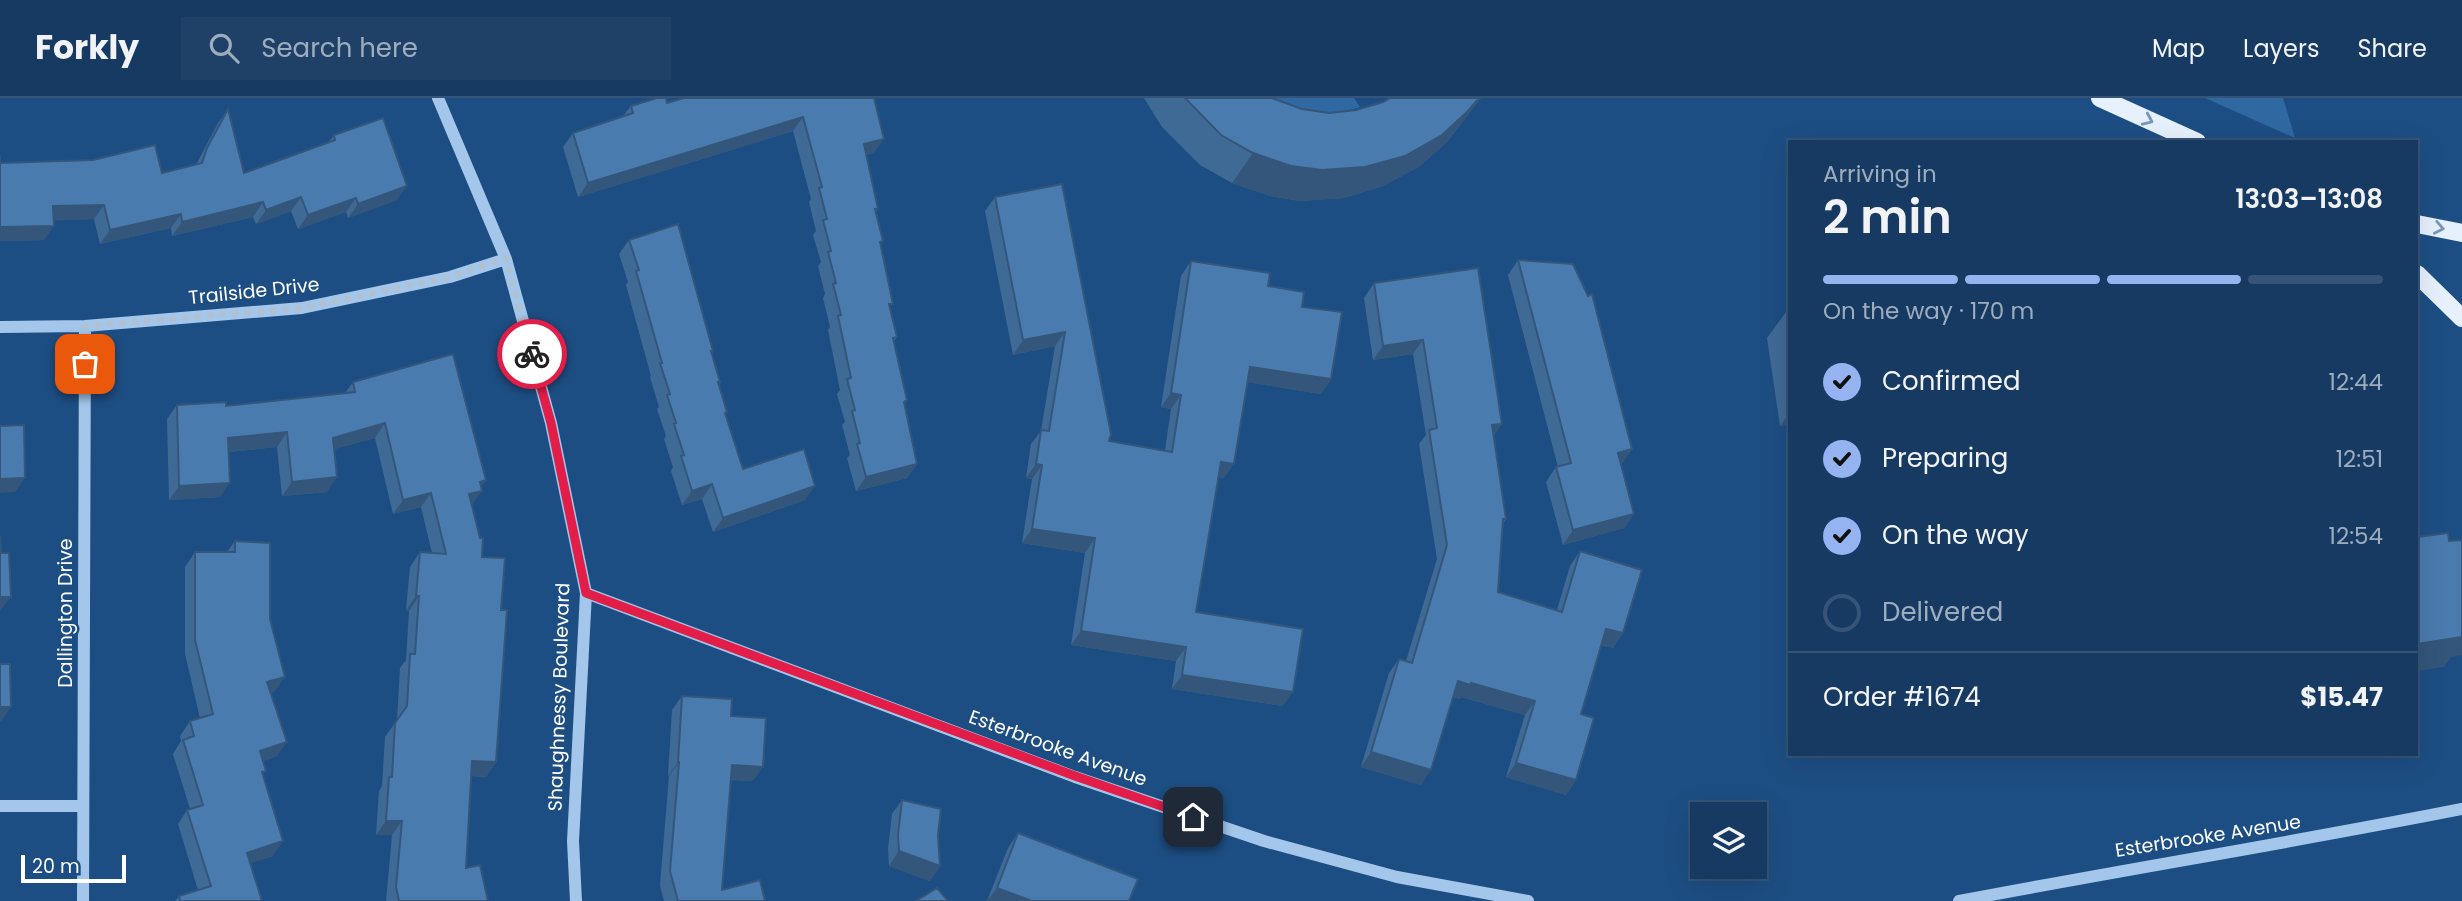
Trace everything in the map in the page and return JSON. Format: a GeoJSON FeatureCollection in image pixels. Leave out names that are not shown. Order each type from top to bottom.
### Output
{"type":"FeatureCollection","features":[{"type":"Feature","properties":{"kind":"main road"},"geometry":{"type":"LineString","coordinates":[[2100,98],[2193,140]]}},
{"type":"Feature","properties":{"kind":"main road"},"geometry":{"type":"LineString","coordinates":[[2418,224],[2462,233]]}},
{"type":"Feature","properties":{"kind":"main road"},"geometry":{"type":"LineString","coordinates":[[2418,275],[2462,318]]}},
{"type":"Feature","properties":{"kind":"street","name":"Shaughnessy Boulevard"},"geometry":{"type":"LineString","coordinates":[[438,98],[506,258],[551,423],[586,593],[573,841],[576,901]]}},
{"type":"Feature","properties":{"kind":"street","name":"Trailside Drive"},"geometry":{"type":"LineString","coordinates":[[0,327],[85,326],[302,308],[450,277],[506,258]]}},
{"type":"Feature","properties":{"kind":"street","name":"Dallington Drive"},"geometry":{"type":"LineString","coordinates":[[83,901],[85,326]]}},
{"type":"Feature","properties":{"kind":"street","name":"Esterbrooke Avenue"},"geometry":{"type":"LineString","coordinates":[[586,593],[1075,776],[1264,841],[1398,877],[1528,901]]}},
{"type":"Feature","properties":{"kind":"street"},"geometry":{"type":"LineString","coordinates":[[0,806],[83,806]]}},
{"type":"Feature","properties":{"kind":"street","name":"Esterbrooke Avenue"},"geometry":{"type":"LineString","coordinates":[[1959,901],[2462,810]]}},
{"type":"Feature","properties":{"kind":"shaded area"},"geometry":{"type":"Polygon","coordinates":[[[1248,98],[1354,98],[1360,107],[1321,118],[1248,98]]]}},
{"type":"Feature","properties":{"kind":"shaded area"},"geometry":{"type":"Polygon","coordinates":[[[2205,98],[2283,98],[2295,138],[2205,98]]]}},
{"type":"Feature","properties":{"kind":"building"},"geometry":{"type":"Polygon","coordinates":[[[666,98],[667,103],[684,98],[874,98],[884,139],[864,144],[878,209],[875,209],[883,241],[880,242],[893,304],[889,304],[897,337],[893,338],[907,400],[904,402],[917,464],[866,477],[857,444],[860,443],[852,411],[855,410],[847,379],[851,378],[838,316],[841,315],[833,284],[836,283],[828,252],[831,251],[823,220],[827,219],[819,188],[822,187],[803,117],[588,183],[573,133],[633,113],[631,106],[666,98]]]}},
{"type":"Feature","properties":{"kind":"building"},"geometry":{"type":"Polygon","coordinates":[[[1185,98],[1272,98],[1302,109],[1329,113],[1356,110],[1390,98],[1479,98],[1442,135],[1405,156],[1365,167],[1322,170],[1291,166],[1253,153],[1221,135],[1185,98]]]}},
{"type":"Feature","properties":{"kind":"building"},"geometry":{"type":"Polygon","coordinates":[[[228,109],[244,173],[335,140],[334,135],[383,118],[407,186],[358,204],[356,198],[308,215],[301,197],[266,210],[263,202],[182,222],[181,214],[110,230],[104,205],[53,206],[54,226],[0,227],[0,163],[93,160],[155,145],[162,173],[202,163],[228,109]]]}},
{"type":"Feature","properties":{"kind":"building"},"geometry":{"type":"Polygon","coordinates":[[[1062,184],[1111,434],[1109,441],[1172,452],[1181,395],[1171,393],[1191,261],[1270,273],[1268,286],[1304,292],[1302,307],[1342,312],[1331,379],[1250,367],[1234,464],[1221,462],[1196,612],[1303,629],[1293,692],[1182,675],[1186,647],[1081,631],[1095,538],[1032,529],[1042,465],[1036,464],[1041,430],[1049,431],[1065,332],[1023,340],[995,197],[1062,184]]]}},
{"type":"Feature","properties":{"kind":"building"},"geometry":{"type":"Polygon","coordinates":[[[678,224],[713,351],[727,412],[725,413],[743,469],[804,449],[815,486],[723,518],[712,484],[692,491],[667,395],[670,394],[636,271],[639,270],[629,240],[678,224]]]}},
{"type":"Feature","properties":{"kind":"building"},"geometry":{"type":"Polygon","coordinates":[[[1518,260],[1573,264],[1588,296],[1592,294],[1632,449],[1618,453],[1634,514],[1573,530],[1556,467],[1571,463],[1518,260]]]}},
{"type":"Feature","properties":{"kind":"building"},"geometry":{"type":"Polygon","coordinates":[[[1478,268],[1502,424],[1492,425],[1506,519],[1503,519],[1498,592],[1562,612],[1580,551],[1642,570],[1623,633],[1606,629],[1581,714],[1594,718],[1576,780],[1516,763],[1535,701],[1458,681],[1431,770],[1371,752],[1399,659],[1412,663],[1447,545],[1429,430],[1437,428],[1423,340],[1383,346],[1374,283],[1478,268]]]}},
{"type":"Feature","properties":{"kind":"building"},"geometry":{"type":"Polygon","coordinates":[[[453,354],[486,480],[480,482],[482,491],[469,494],[480,538],[483,538],[482,557],[505,558],[501,610],[507,610],[496,762],[472,761],[466,868],[480,865],[488,901],[399,901],[396,887],[402,821],[386,821],[395,723],[407,706],[410,654],[415,654],[420,552],[446,554],[431,493],[403,500],[385,423],[333,438],[337,477],[292,482],[287,432],[228,438],[230,483],[179,486],[177,405],[226,402],[226,406],[355,392],[353,382],[453,354]]]}},
{"type":"Feature","properties":{"kind":"building"},"geometry":{"type":"Polygon","coordinates":[[[24,425],[25,478],[0,479],[0,426],[24,425]]]}},
{"type":"Feature","properties":{"kind":"building"},"geometry":{"type":"Polygon","coordinates":[[[2448,533],[2449,541],[2462,540],[2462,637],[2418,644],[2418,537],[2448,533]]]}},
{"type":"Feature","properties":{"kind":"building"},"geometry":{"type":"Polygon","coordinates":[[[0,536],[1,553],[9,553],[11,597],[0,597],[0,536]]]}},
{"type":"Feature","properties":{"kind":"building"},"geometry":{"type":"Polygon","coordinates":[[[235,541],[270,543],[270,619],[285,677],[267,682],[287,742],[260,751],[266,771],[262,772],[283,841],[247,853],[262,901],[180,901],[179,896],[211,886],[187,810],[203,805],[183,740],[194,736],[190,721],[213,714],[195,640],[195,552],[235,552],[235,541]]]}},
{"type":"Feature","properties":{"kind":"building"},"geometry":{"type":"Polygon","coordinates":[[[0,664],[10,664],[11,707],[0,707],[0,664]]]}},
{"type":"Feature","properties":{"kind":"building"},"geometry":{"type":"Polygon","coordinates":[[[682,696],[732,699],[731,716],[766,718],[763,767],[732,765],[722,890],[760,880],[765,901],[678,901],[670,871],[682,696]]]}},
{"type":"Feature","properties":{"kind":"building"},"geometry":{"type":"Polygon","coordinates":[[[902,800],[941,809],[938,835],[940,866],[899,851],[902,800]]]}},
{"type":"Feature","properties":{"kind":"building"},"geometry":{"type":"Polygon","coordinates":[[[1018,833],[1138,879],[1129,901],[1032,901],[997,888],[1018,833]]]}},
{"type":"Feature","properties":{"kind":"building"},"geometry":{"type":"Polygon","coordinates":[[[937,888],[948,901],[916,901],[937,888]]]}},
{"type":"Feature","properties":{"kind":"way so far"},"geometry":{"type":"LineString","coordinates":[[85,364],[85,326],[302,308],[465,274],[506,258],[532,354]]}},
{"type":"Feature","properties":{"kind":"route"},"geometry":{"type":"LineString","coordinates":[[532,354],[551,423],[586,593],[1075,776],[1193,817]]}}]}
